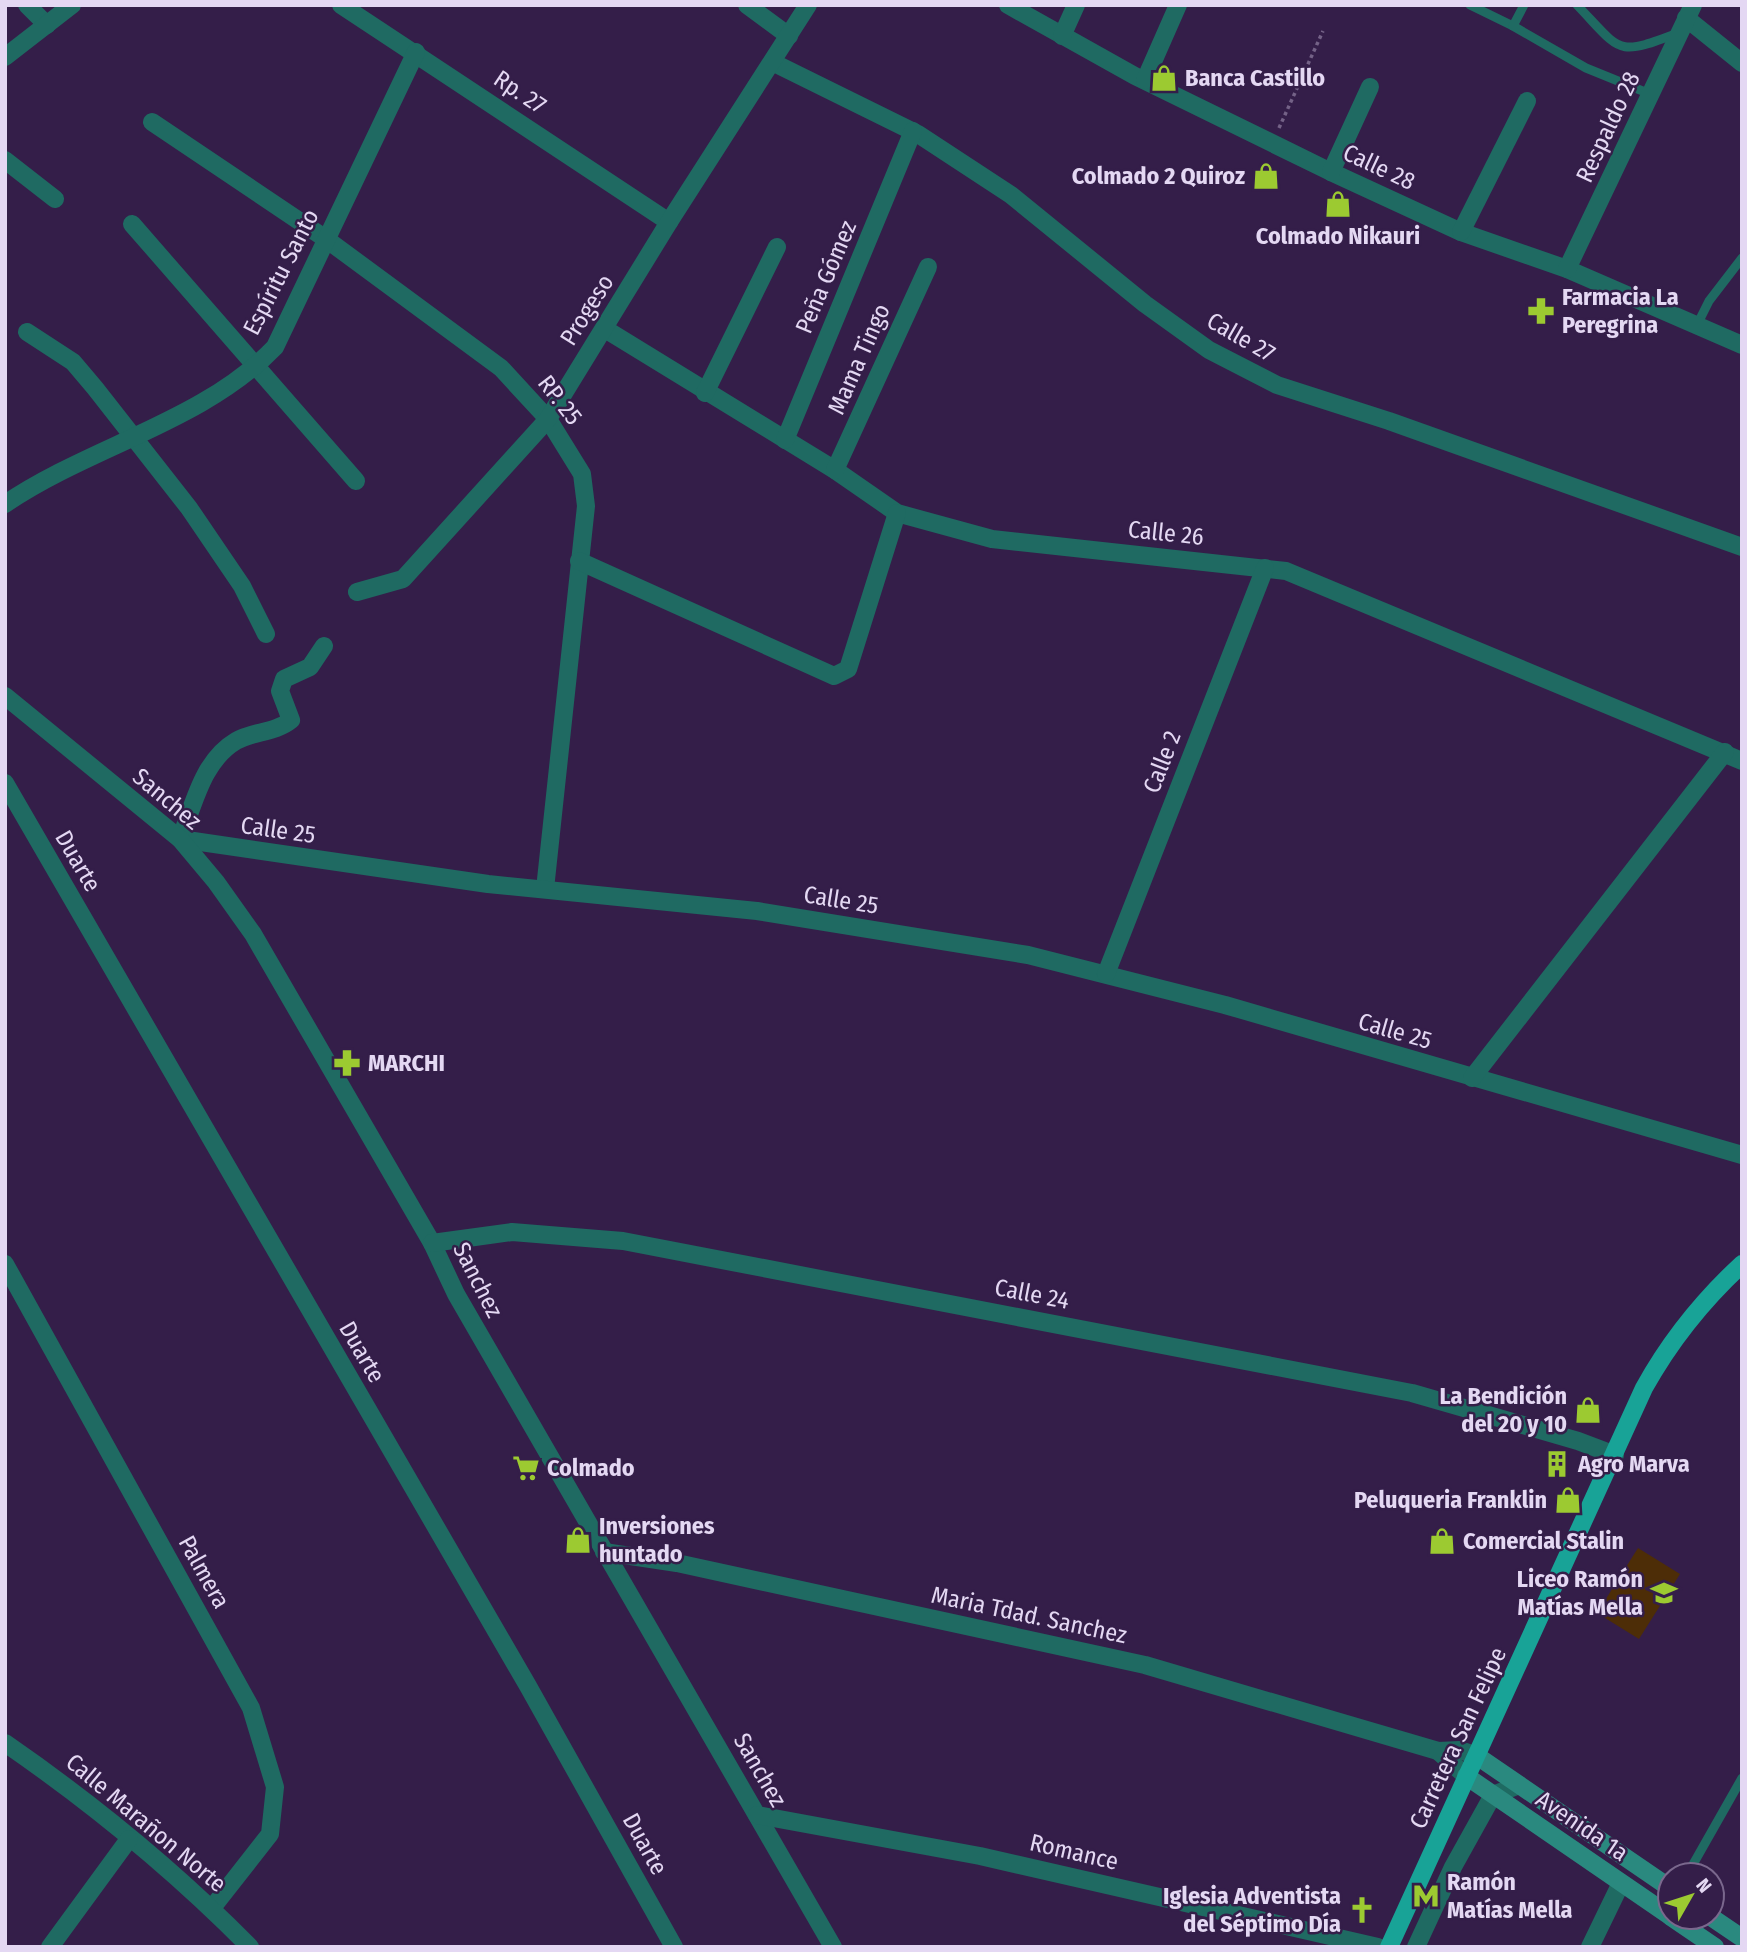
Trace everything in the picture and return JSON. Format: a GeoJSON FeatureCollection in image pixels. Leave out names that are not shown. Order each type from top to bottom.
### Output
{"type":"FeatureCollection","features":[{"type":"Feature","properties":{"kind":"main road","name":"Carretera San Felipe"},"geometry":{"type":"LineString","coordinates":[[1389,1947],[1644,1388],[1667,1346],[1701,1304],[1741,1266]]}},
{"type":"Feature","properties":{"kind":"main road","name":"Avenida 1a"},"geometry":{"type":"LineString","coordinates":[[1477,1756],[1656,1878]]}},
{"type":"Feature","properties":{"kind":"main road","name":"Avenida 1a"},"geometry":{"type":"LineString","coordinates":[[1466,1776],[1656,1907]]}},
{"type":"Feature","properties":{"kind":"main road"},"geometry":{"type":"LineString","coordinates":[[1726,1927],[1742,1938]]}},
{"type":"Feature","properties":{"kind":"main road","name":"Avenida 1a"},"geometry":{"type":"LineString","coordinates":[[1691,1931],[1715,1947]]}},
{"type":"Feature","properties":{"kind":"street"},"geometry":{"type":"LineString","coordinates":[[27,5],[47,25]]}},
{"type":"Feature","properties":{"kind":"street"},"geometry":{"type":"LineString","coordinates":[[5,58],[72,5]]}},
{"type":"Feature","properties":{"kind":"street","name":"Rp. 27"},"geometry":{"type":"LineString","coordinates":[[341,5],[416,52],[669,222]]}},
{"type":"Feature","properties":{"kind":"street"},"geometry":{"type":"LineString","coordinates":[[747,5],[789,36]]}},
{"type":"Feature","properties":{"kind":"street","name":"Progeso"},"geometry":{"type":"LineString","coordinates":[[357,592],[403,579],[548,419],[669,222],[808,5]]}},
{"type":"Feature","properties":{"kind":"street","name":"Calle 28"},"geometry":{"type":"LineString","coordinates":[[1008,5],[1272,145],[1461,232],[1567,269],[1742,345]]}},
{"type":"Feature","properties":{"kind":"street"},"geometry":{"type":"LineString","coordinates":[[1062,36],[1076,5]]}},
{"type":"Feature","properties":{"kind":"street"},"geometry":{"type":"LineString","coordinates":[[1145,80],[1178,5]]}},
{"type":"Feature","properties":{"kind":"street"},"geometry":{"type":"LineString","coordinates":[[1686,19],[1742,63]]}},
{"type":"Feature","properties":{"kind":"street","name":"Respaldo 28"},"geometry":{"type":"LineString","coordinates":[[1567,269],[1686,19]]}},
{"type":"Feature","properties":{"kind":"street","name":"Espíritu Santo"},"geometry":{"type":"LineString","coordinates":[[5,505],[34,485],[132,435],[183,414],[257,365],[275,347],[416,52]]}},
{"type":"Feature","properties":{"kind":"street","name":"Calle 27"},"geometry":{"type":"LineString","coordinates":[[772,62],[913,131],[1012,195],[1145,304],[1209,350],[1277,385],[1402,426],[1742,547]]}},
{"type":"Feature","properties":{"kind":"street"},"geometry":{"type":"LineString","coordinates":[[1331,172],[1370,87]]}},
{"type":"Feature","properties":{"kind":"street"},"geometry":{"type":"LineString","coordinates":[[1461,232],[1527,101]]}},
{"type":"Feature","properties":{"kind":"street","name":"RP. 25"},"geometry":{"type":"LineString","coordinates":[[152,122],[326,239],[501,368],[548,419],[582,474],[586,506],[545,889]]}},
{"type":"Feature","properties":{"kind":"street","name":"Peña Gómez"},"geometry":{"type":"LineString","coordinates":[[785,440],[913,131]]}},
{"type":"Feature","properties":{"kind":"street"},"geometry":{"type":"LineString","coordinates":[[5,160],[55,199]]}},
{"type":"Feature","properties":{"kind":"street"},"geometry":{"type":"LineString","coordinates":[[132,223],[356,481]]}},
{"type":"Feature","properties":{"kind":"street"},"geometry":{"type":"LineString","coordinates":[[705,393],[776,247]]}},
{"type":"Feature","properties":{"kind":"street","name":"Mama Tingo"},"geometry":{"type":"LineString","coordinates":[[835,470],[928,267]]}},
{"type":"Feature","properties":{"kind":"street","name":"Calle 26"},"geometry":{"type":"LineString","coordinates":[[604,329],[835,470],[897,513],[992,539],[1286,571],[1742,761]]}},
{"type":"Feature","properties":{"kind":"street"},"geometry":{"type":"LineString","coordinates":[[27,332],[73,362],[132,435],[189,508],[242,586],[266,634]]}},
{"type":"Feature","properties":{"kind":"street"},"geometry":{"type":"LineString","coordinates":[[579,561],[834,676],[848,669],[897,513]]}},
{"type":"Feature","properties":{"kind":"street","name":"Calle 2"},"geometry":{"type":"LineString","coordinates":[[1106,974],[1265,568]]}},
{"type":"Feature","properties":{"kind":"street"},"geometry":{"type":"LineString","coordinates":[[180,839],[208,767],[236,741],[283,726],[291,720],[281,691],[284,679],[310,667],[324,646]]}},
{"type":"Feature","properties":{"kind":"street","name":"Sanchez"},"geometry":{"type":"LineString","coordinates":[[5,696],[180,839],[253,934],[432,1243],[456,1294],[833,1947]]}},
{"type":"Feature","properties":{"kind":"street"},"geometry":{"type":"LineString","coordinates":[[1472,1078],[1724,752]]}},
{"type":"Feature","properties":{"kind":"street","name":"Duarte"},"geometry":{"type":"LineString","coordinates":[[5,783],[11,806],[521,1674],[674,1947]]}},
{"type":"Feature","properties":{"kind":"street","name":"Calle 25"},"geometry":{"type":"LineString","coordinates":[[180,839],[488,884],[757,911],[1028,955],[1106,974],[1742,1156]]}},
{"type":"Feature","properties":{"kind":"street","name":"Calle 24"},"geometry":{"type":"LineString","coordinates":[[432,1243],[512,1232],[623,1241],[1412,1394],[1578,1441],[1615,1455]]}},
{"type":"Feature","properties":{"kind":"street","name":"Palmera"},"geometry":{"type":"LineString","coordinates":[[5,1264],[251,1708],[275,1787],[270,1834],[212,1908]]}},
{"type":"Feature","properties":{"kind":"street","name":"Maria Tdad. Sanchez"},"geometry":{"type":"LineString","coordinates":[[604,1552],[677,1563],[1145,1665],[1438,1751],[1460,1751],[1477,1756]]}},
{"type":"Feature","properties":{"kind":"street","name":"Calle Marañon Norte"},"geometry":{"type":"LineString","coordinates":[[5,1743],[73,1790],[212,1908],[250,1947]]}},
{"type":"Feature","properties":{"kind":"street"},"geometry":{"type":"LineString","coordinates":[[1438,1751],[1466,1776]]}},
{"type":"Feature","properties":{"kind":"street"},"geometry":{"type":"LineString","coordinates":[[1416,1947],[1453,1867],[1493,1795],[1519,1785]]}},
{"type":"Feature","properties":{"kind":"street","name":"Romance"},"geometry":{"type":"LineString","coordinates":[[757,1815],[980,1856],[1378,1947]]}},
{"type":"Feature","properties":{"kind":"street"},"geometry":{"type":"LineString","coordinates":[[50,1947],[129,1839]]}},
{"type":"Feature","properties":{"kind":"street"},"geometry":{"type":"LineString","coordinates":[[1590,1947],[1621,1883]]}},
{"type":"Feature","properties":{"kind":"lane"},"geometry":{"type":"LineString","coordinates":[[1470,5],[1586,68],[1650,94]]}},
{"type":"Feature","properties":{"kind":"lane"},"geometry":{"type":"LineString","coordinates":[[1513,26],[1524,5]]}},
{"type":"Feature","properties":{"kind":"lane"},"geometry":{"type":"LineString","coordinates":[[1577,5],[1616,45],[1627,49],[1686,19]]}},
{"type":"Feature","properties":{"kind":"lane"},"geometry":{"type":"LineString","coordinates":[[1697,325],[1709,302],[1742,258]]}},
{"type":"Feature","properties":{"kind":"lane"},"geometry":{"type":"LineString","coordinates":[[1695,1861],[1742,1778]]}},
{"type":"Feature","properties":{"kind":"path"},"geometry":{"type":"LineString","coordinates":[[1272,145],[1323,31]]}},
{"type":"Feature","properties":{"kind":"shaded area"},"geometry":{"type":"Polygon","coordinates":[[[1638,1548],[1680,1574],[1639,1639],[1597,1613],[1638,1548]]]}},
{"type":"Feature","properties":{"kind":"place","name":"Banca Castillo"},"geometry":{"type":"Point","coordinates":[1164,78]}},
{"type":"Feature","properties":{"kind":"place","name":"Colmado 2 Quiroz"},"geometry":{"type":"Point","coordinates":[1266,176]}},
{"type":"Feature","properties":{"kind":"place","name":"Colmado Nikauri"},"geometry":{"type":"Point","coordinates":[1338,204]}},
{"type":"Feature","properties":{"kind":"place","name":"Farmacia La Peregrina"},"geometry":{"type":"Point","coordinates":[1541,311]}},
{"type":"Feature","properties":{"kind":"place","name":"MARCHI"},"geometry":{"type":"Point","coordinates":[347,1063]}},
{"type":"Feature","properties":{"kind":"place","name":"La Bendición del 20 y 10"},"geometry":{"type":"Point","coordinates":[1588,1410]}},
{"type":"Feature","properties":{"kind":"place","name":"Agro Marva"},"geometry":{"type":"Point","coordinates":[1557,1464]}},
{"type":"Feature","properties":{"kind":"place","name":"Colmado"},"geometry":{"type":"Point","coordinates":[526,1468]}},
{"type":"Feature","properties":{"kind":"place","name":"Peluqueria Franklin"},"geometry":{"type":"Point","coordinates":[1568,1500]}},
{"type":"Feature","properties":{"kind":"place","name":"Inversiones huntado"},"geometry":{"type":"Point","coordinates":[578,1540]}},
{"type":"Feature","properties":{"kind":"place","name":"Comercial Stalin"},"geometry":{"type":"Point","coordinates":[1442,1541]}},
{"type":"Feature","properties":{"kind":"place","name":"Liceo Ramón Matías Mella"},"geometry":{"type":"Point","coordinates":[1664,1593]}},
{"type":"Feature","properties":{"kind":"place","name":"Ramón Matías Mella"},"geometry":{"type":"Point","coordinates":[1426,1896]}},
{"type":"Feature","properties":{"kind":"place","name":"Iglesia Adventista del Séptimo Día"},"geometry":{"type":"Point","coordinates":[1362,1910]}}]}
